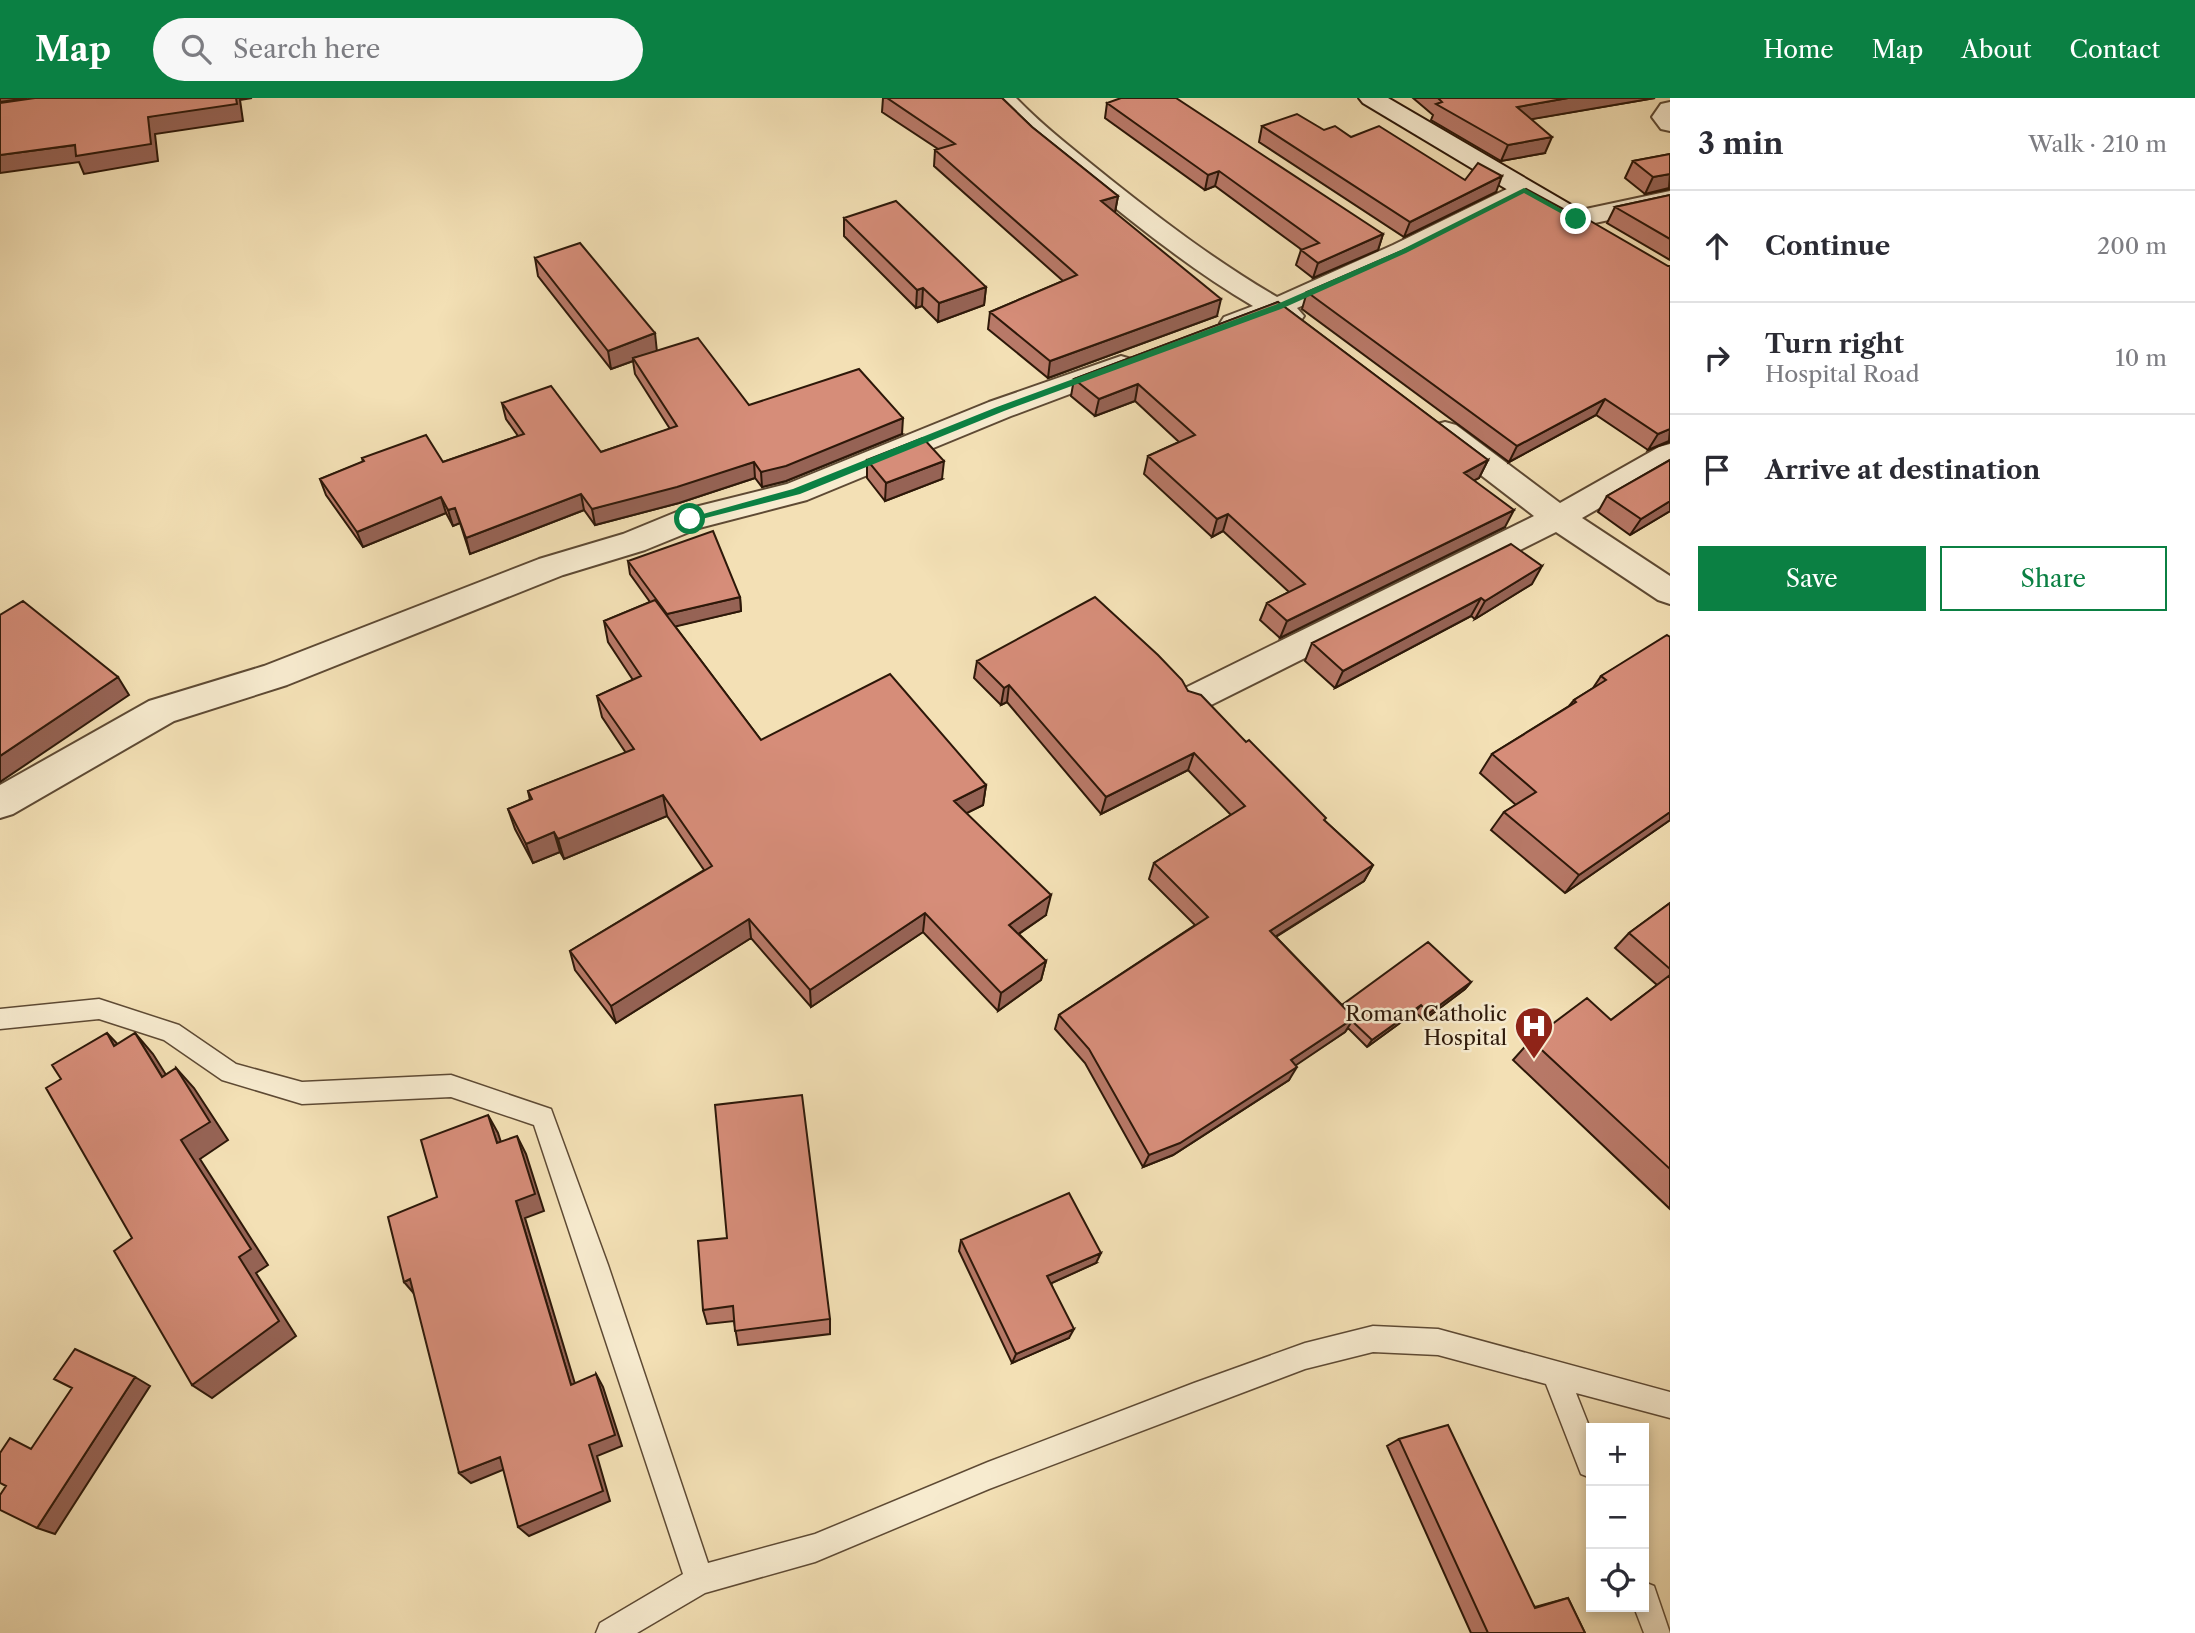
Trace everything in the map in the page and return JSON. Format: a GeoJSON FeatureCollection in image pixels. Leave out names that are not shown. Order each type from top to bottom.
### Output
{"type":"FeatureCollection","features":[{"type":"Feature","properties":{"kind":"street"},"geometry":{"type":"LineString","coordinates":[[1003,98],[1030,127],[1169,239],[1221,276],[1278,307],[1312,332]]}},
{"type":"Feature","properties":{"kind":"street"},"geometry":{"type":"LineString","coordinates":[[1371,98],[1611,240]]}},
{"type":"Feature","properties":{"kind":"street"},"geometry":{"type":"LineString","coordinates":[[1670,109],[1664,117],[1670,124]]}},
{"type":"Feature","properties":{"kind":"street"},"geometry":{"type":"LineString","coordinates":[[1215,330],[1278,307],[1392,244],[1524,190]]}},
{"type":"Feature","properties":{"kind":"street"},"geometry":{"type":"LineString","coordinates":[[1576,219],[1670,199]]}},
{"type":"Feature","properties":{"kind":"street"},"geometry":{"type":"LineString","coordinates":[[0,803],[162,711],[275,677],[551,567],[634,542],[690,519],[796,492],[1000,409],[1152,354]]}},
{"type":"Feature","properties":{"kind":"street"},"geometry":{"type":"LineString","coordinates":[[1423,416],[1558,518],[1670,592]]}},
{"type":"Feature","properties":{"kind":"street"},"geometry":{"type":"LineString","coordinates":[[1197,697],[1558,518],[1670,454]]}},
{"type":"Feature","properties":{"kind":"lane"},"geometry":{"type":"LineString","coordinates":[[0,1019],[99,1009],[171,1032],[230,1073],[302,1093],[451,1086],[543,1117],[699,1580]]}},
{"type":"Feature","properties":{"kind":"lane"},"geometry":{"type":"LineString","coordinates":[[610,1633],[699,1580],[815,1548],[988,1476],[1194,1396],[1305,1356],[1373,1339],[1438,1342],[1670,1405]]}},
{"type":"Feature","properties":{"kind":"lane"},"geometry":{"type":"LineString","coordinates":[[1556,1376],[1586,1451]]}},
{"type":"Feature","properties":{"kind":"lane"},"geometry":{"type":"LineString","coordinates":[[1649,1609],[1658,1633]]}},
{"type":"Feature","properties":{"kind":"building"},"geometry":{"type":"Polygon","coordinates":[[[35,98],[236,98],[237,104],[148,117],[151,144],[76,156],[75,145],[0,155],[0,103],[35,98]]]}},
{"type":"Feature","properties":{"kind":"building"},"geometry":{"type":"Polygon","coordinates":[[[887,98],[1002,98],[1032,127],[1118,196],[1101,201],[1221,299],[1050,361],[990,312],[1077,275],[935,150],[955,144],[887,98]]]}},
{"type":"Feature","properties":{"kind":"building"},"geometry":{"type":"Polygon","coordinates":[[[1121,98],[1176,98],[1383,234],[1318,263],[1301,250],[1319,243],[1219,171],[1208,175],[1107,103],[1121,98]]]}},
{"type":"Feature","properties":{"kind":"building"},"geometry":{"type":"Polygon","coordinates":[[[1438,98],[1568,98],[1517,107],[1552,137],[1508,145],[1436,104],[1442,102],[1438,98]]]}},
{"type":"Feature","properties":{"kind":"building"},"geometry":{"type":"Polygon","coordinates":[[[1297,114],[1324,130],[1335,126],[1351,137],[1379,126],[1465,180],[1478,163],[1502,176],[1410,222],[1262,126],[1297,114]]]}},
{"type":"Feature","properties":{"kind":"building"},"geometry":{"type":"Polygon","coordinates":[[[1670,154],[1670,174],[1653,177],[1633,161],[1670,154]]]}},
{"type":"Feature","properties":{"kind":"building"},"geometry":{"type":"Polygon","coordinates":[[[1526,189],[1576,216],[1580,215],[1670,266],[1670,429],[1658,434],[1605,399],[1517,446],[1307,292],[1420,243],[1526,189]]]}},
{"type":"Feature","properties":{"kind":"building"},"geometry":{"type":"Polygon","coordinates":[[[1670,195],[1670,239],[1615,207],[1670,195]]]}},
{"type":"Feature","properties":{"kind":"building"},"geometry":{"type":"Polygon","coordinates":[[[896,201],[986,287],[939,303],[923,288],[917,290],[844,218],[896,201]]]}},
{"type":"Feature","properties":{"kind":"building"},"geometry":{"type":"Polygon","coordinates":[[[580,243],[655,333],[608,351],[535,258],[580,243]]]}},
{"type":"Feature","properties":{"kind":"building"},"geometry":{"type":"Polygon","coordinates":[[[1278,302],[1488,460],[1464,473],[1514,510],[1287,621],[1267,603],[1305,584],[1228,514],[1217,519],[1148,456],[1195,435],[1138,384],[1099,399],[1074,379],[1278,302]]]}},
{"type":"Feature","properties":{"kind":"building"},"geometry":{"type":"Polygon","coordinates":[[[698,338],[749,405],[859,369],[903,418],[786,466],[761,472],[754,462],[677,487],[592,509],[581,494],[466,538],[455,508],[448,510],[441,497],[357,532],[320,479],[364,461],[362,458],[426,435],[443,462],[524,434],[502,403],[551,386],[601,452],[677,426],[633,358],[698,338]]]}},
{"type":"Feature","properties":{"kind":"building"},"geometry":{"type":"Polygon","coordinates":[[[923,438],[944,461],[886,483],[867,460],[923,438]]]}},
{"type":"Feature","properties":{"kind":"building"},"geometry":{"type":"Polygon","coordinates":[[[1670,460],[1670,501],[1641,519],[1607,496],[1670,460]]]}},
{"type":"Feature","properties":{"kind":"building"},"geometry":{"type":"Polygon","coordinates":[[[713,531],[740,597],[667,614],[628,561],[713,531]]]}},
{"type":"Feature","properties":{"kind":"building"},"geometry":{"type":"Polygon","coordinates":[[[1511,544],[1542,566],[1485,601],[1481,598],[1343,671],[1312,643],[1511,544]]]}},
{"type":"Feature","properties":{"kind":"building"},"geometry":{"type":"Polygon","coordinates":[[[1095,597],[1158,655],[1182,680],[1188,691],[1201,695],[1246,742],[1249,740],[1326,818],[1324,820],[1373,865],[1270,931],[1354,1018],[1291,1060],[1297,1067],[1180,1143],[1149,1155],[1089,1049],[1059,1015],[1208,917],[1154,863],[1245,806],[1194,753],[1106,797],[1009,685],[1004,688],[977,661],[1095,597]]]}},
{"type":"Feature","properties":{"kind":"building"},"geometry":{"type":"Polygon","coordinates":[[[655,600],[761,740],[890,674],[986,785],[954,801],[1051,895],[1009,925],[1046,961],[1001,993],[925,913],[810,990],[749,919],[611,1006],[570,951],[712,866],[663,795],[558,839],[554,832],[526,844],[508,809],[532,799],[528,791],[634,749],[597,696],[641,676],[604,621],[655,600]]]}},
{"type":"Feature","properties":{"kind":"building"},"geometry":{"type":"Polygon","coordinates":[[[23,601],[118,677],[0,756],[0,615],[23,601]]]}},
{"type":"Feature","properties":{"kind":"building"},"geometry":{"type":"Polygon","coordinates":[[[1667,635],[1670,637],[1670,812],[1579,875],[1504,812],[1536,792],[1492,754],[1576,702],[1574,700],[1606,680],[1601,676],[1667,635]]]}},
{"type":"Feature","properties":{"kind":"building"},"geometry":{"type":"Polygon","coordinates":[[[1670,903],[1670,969],[1629,933],[1670,903]]]}},
{"type":"Feature","properties":{"kind":"building"},"geometry":{"type":"Polygon","coordinates":[[[1428,942],[1471,982],[1429,1013],[1421,1005],[1372,1040],[1352,1021],[1354,1018],[1342,1005],[1428,942]]]}},
{"type":"Feature","properties":{"kind":"building"},"geometry":{"type":"Polygon","coordinates":[[[1670,975],[1670,1169],[1531,1040],[1587,998],[1611,1020],[1670,975]]]}},
{"type":"Feature","properties":{"kind":"building"},"geometry":{"type":"Polygon","coordinates":[[[107,1033],[114,1046],[135,1033],[162,1077],[176,1068],[210,1122],[181,1140],[251,1249],[239,1257],[279,1321],[192,1385],[114,1251],[132,1238],[46,1088],[61,1079],[52,1065],[107,1033]]]}},
{"type":"Feature","properties":{"kind":"building"},"geometry":{"type":"Polygon","coordinates":[[[802,1095],[830,1319],[735,1331],[733,1306],[703,1310],[698,1241],[727,1238],[715,1105],[802,1095]]]}},
{"type":"Feature","properties":{"kind":"building"},"geometry":{"type":"Polygon","coordinates":[[[488,1115],[497,1143],[517,1136],[535,1194],[516,1201],[571,1385],[596,1374],[615,1435],[589,1445],[603,1491],[518,1527],[500,1457],[459,1473],[410,1279],[404,1282],[388,1217],[437,1197],[421,1140],[488,1115]]]}},
{"type":"Feature","properties":{"kind":"building"},"geometry":{"type":"Polygon","coordinates":[[[1069,1193],[1101,1253],[1047,1276],[1074,1329],[1016,1354],[961,1240],[1069,1193]]]}},
{"type":"Feature","properties":{"kind":"building"},"geometry":{"type":"Polygon","coordinates":[[[75,1349],[135,1377],[37,1528],[0,1510],[0,1495],[6,1486],[0,1483],[0,1453],[10,1438],[31,1449],[72,1388],[54,1379],[75,1349]]]}},
{"type":"Feature","properties":{"kind":"building"},"geometry":{"type":"Polygon","coordinates":[[[1448,1425],[1535,1608],[1568,1598],[1585,1633],[1488,1633],[1399,1439],[1448,1425]]]}},
{"type":"Feature","properties":{"kind":"place","name":"Roman Catholic Hospital"},"geometry":{"type":"Point","coordinates":[1534,1060]}},
{"type":"Feature","properties":{"kind":"route"},"geometry":{"type":"LineString","coordinates":[[690,519],[796,492],[1000,409],[1278,307],[1403,251],[1524,190],[1576,219]]}}]}
